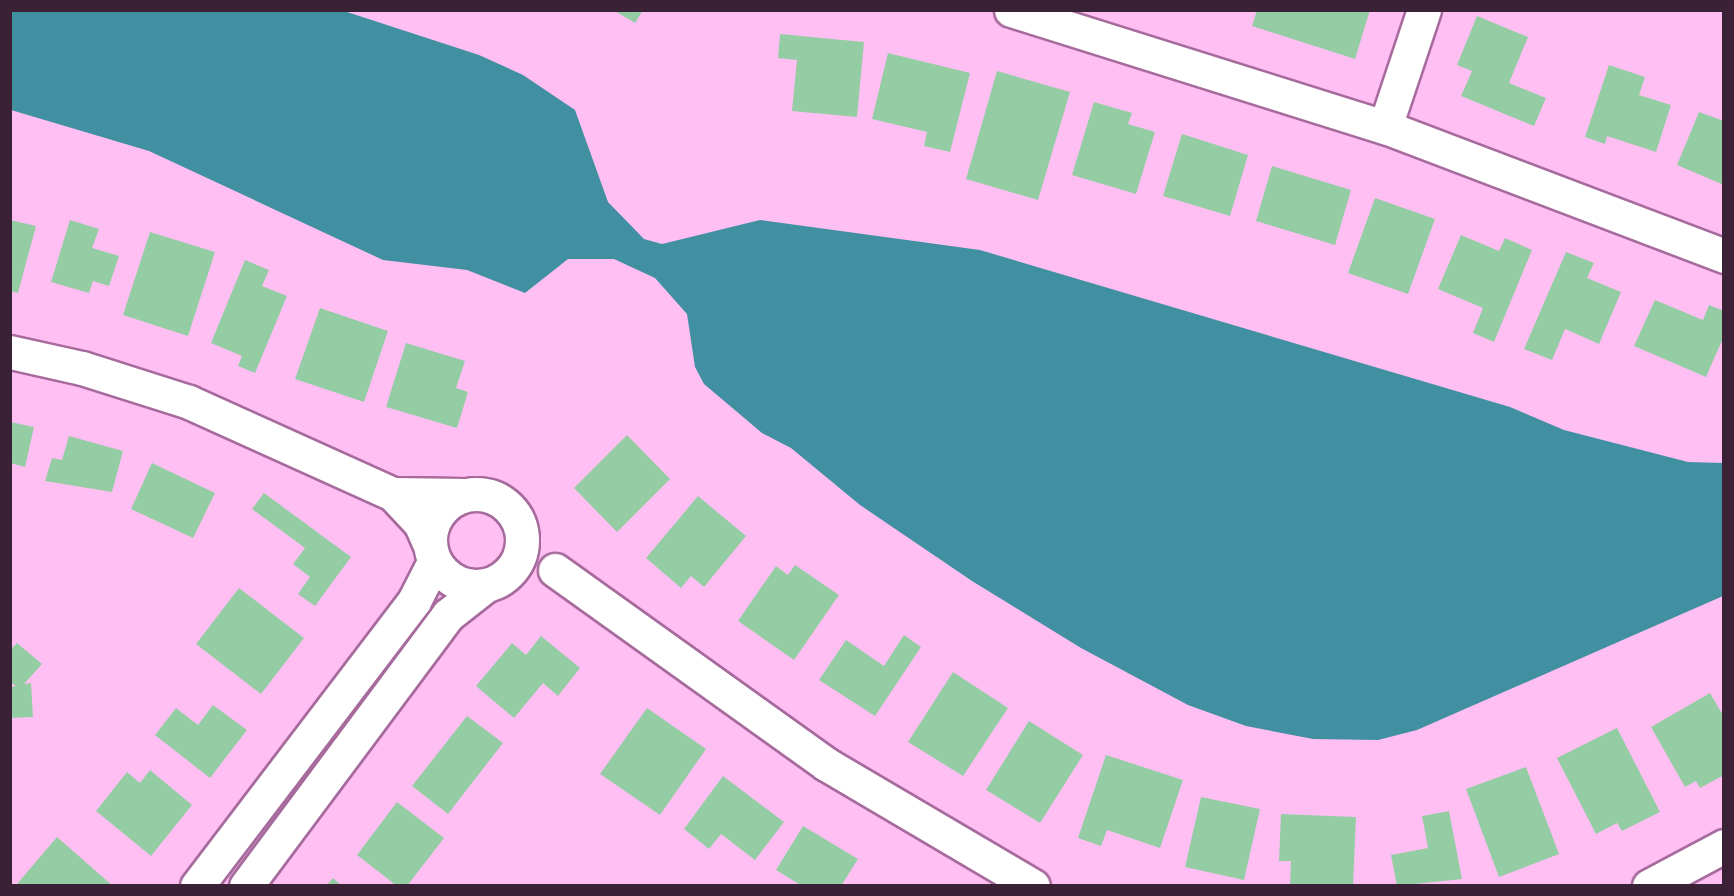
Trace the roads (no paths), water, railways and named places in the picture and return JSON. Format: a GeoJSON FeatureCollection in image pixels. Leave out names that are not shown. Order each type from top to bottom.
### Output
{"type":"FeatureCollection","features":[{"type":"Feature","properties":{"kind":"street"},"geometry":{"type":"LineString","coordinates":[[1011,10],[1385,127],[1724,256]]}},
{"type":"Feature","properties":{"kind":"street"},"geometry":{"type":"LineString","coordinates":[[1385,127],[1424,10]]}},
{"type":"Feature","properties":{"kind":"street"},"geometry":{"type":"LineString","coordinates":[[10,352],[82,368],[189,402],[393,494],[420,523],[431,552],[455,582],[496,581],[555,570]]}},
{"type":"Feature","properties":{"kind":"street"},"geometry":{"type":"LineString","coordinates":[[393,494],[495,498],[517,518],[555,570],[826,764],[1033,885]]}},
{"type":"Feature","properties":{"kind":"street"},"geometry":{"type":"LineString","coordinates":[[196,885],[414,601],[431,552],[438,513],[464,495]]}},
{"type":"Feature","properties":{"kind":"street"},"geometry":{"type":"LineString","coordinates":[[246,885],[448,615],[496,581],[522,548],[517,518]]}},
{"type":"Feature","properties":{"kind":"street"},"geometry":{"type":"LineString","coordinates":[[1649,885],[1724,846]]}}]}
